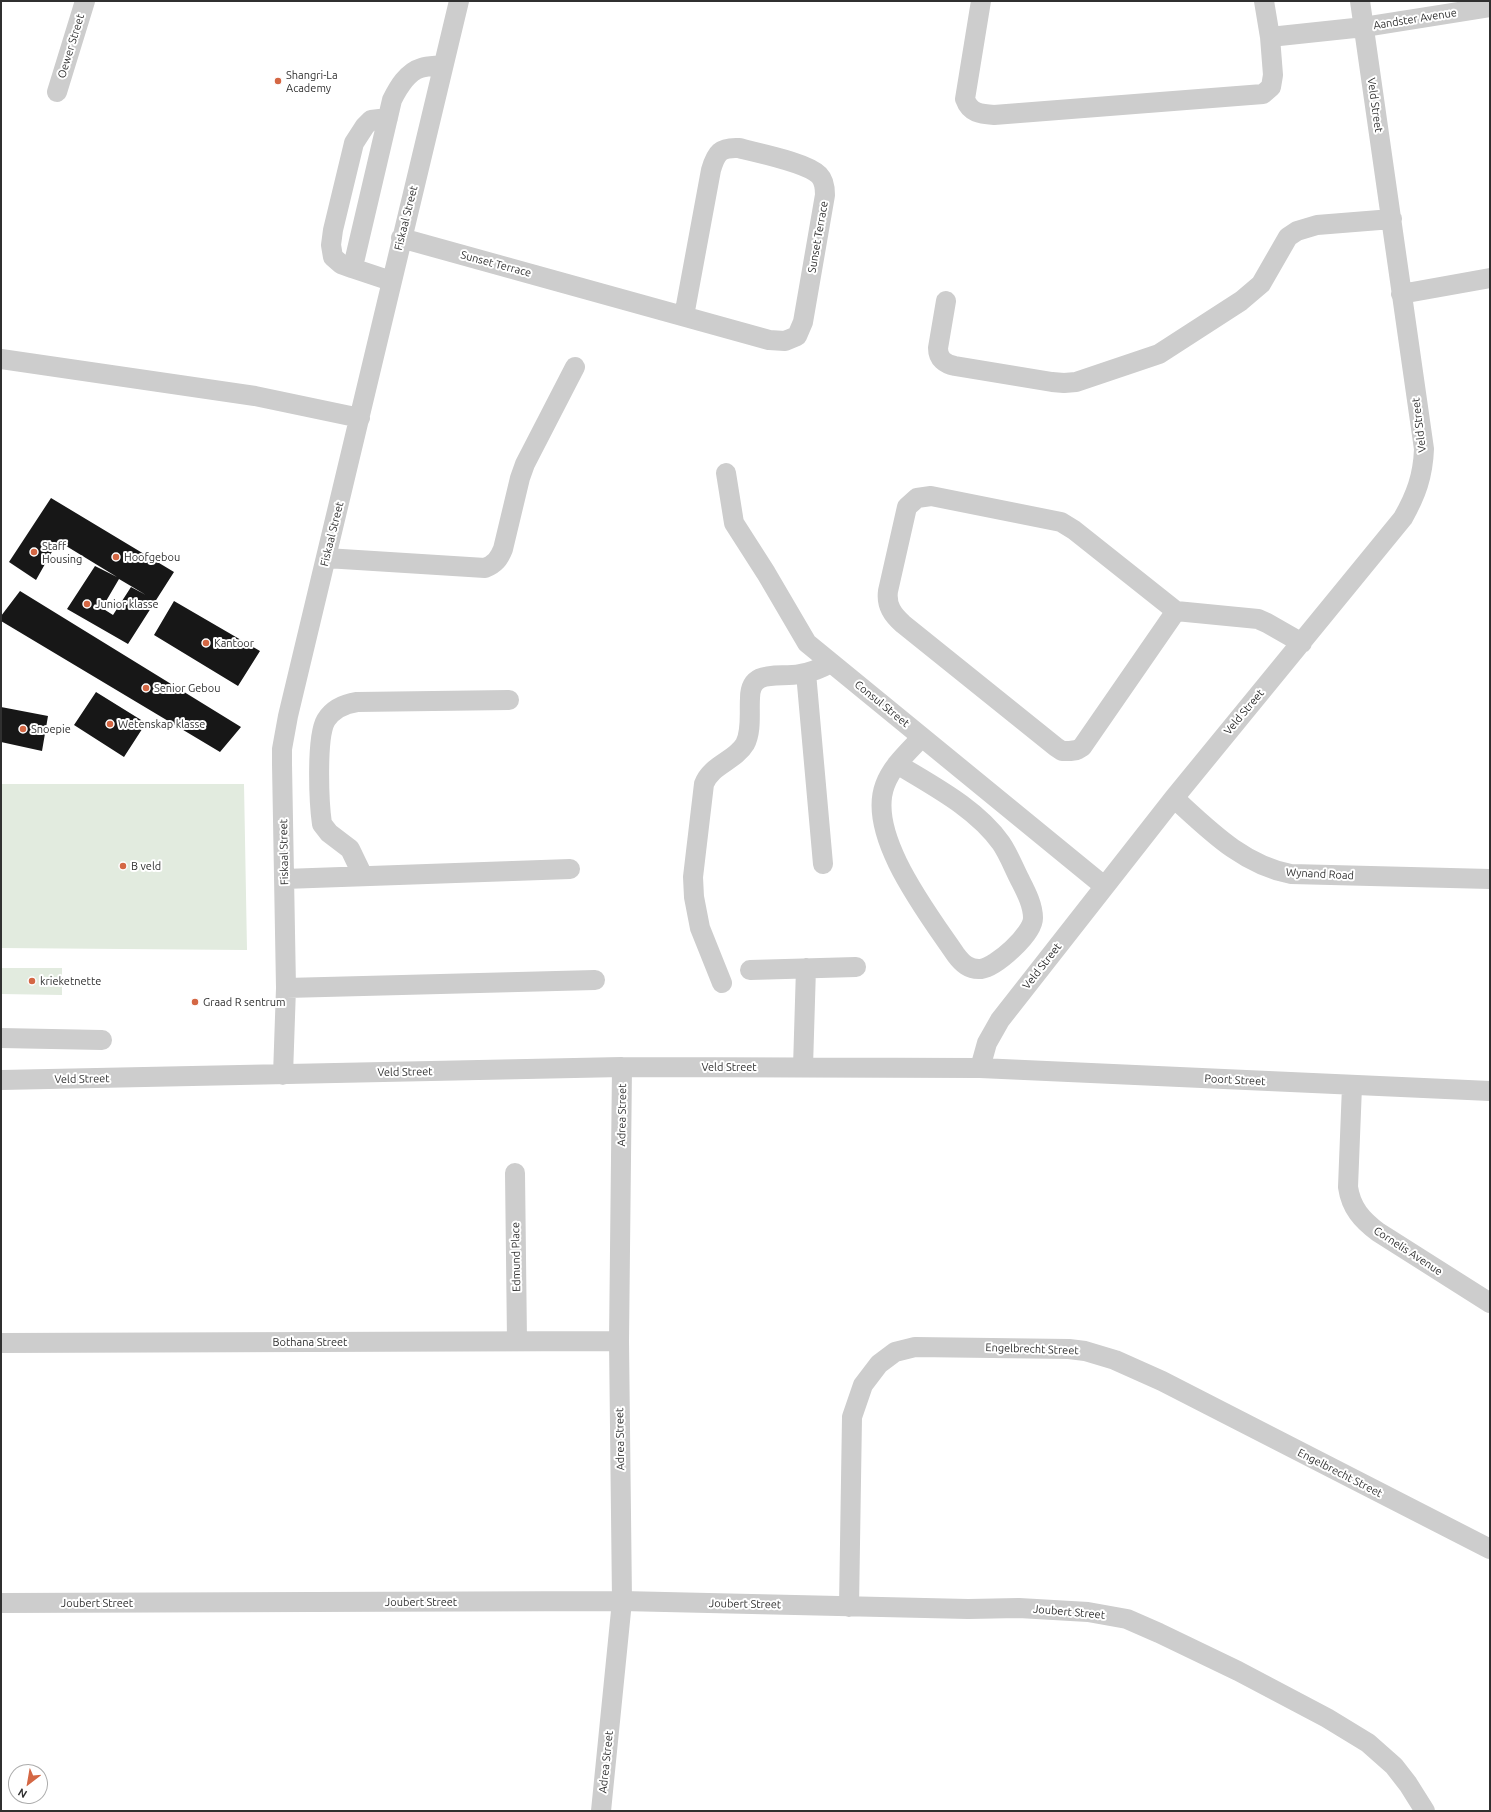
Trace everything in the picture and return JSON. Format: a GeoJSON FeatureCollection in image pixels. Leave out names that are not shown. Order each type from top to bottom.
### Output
{"type":"FeatureCollection","features":[{"type":"Feature","properties":{"kind":"street","name":"Oewer Street"},"geometry":{"type":"LineString","coordinates":[[57,92],[85,1]]}},
{"type":"Feature","properties":{"kind":"street","name":"Fiskaal Street"},"geometry":{"type":"LineString","coordinates":[[283,1075],[286,988],[282,750],[288,716],[360,418],[401,238],[459,1]]}},
{"type":"Feature","properties":{"kind":"street"},"geometry":{"type":"LineString","coordinates":[[981,1],[965,95],[970,108],[983,114],[1262,94],[1273,82],[1270,37],[1264,1]]}},
{"type":"Feature","properties":{"kind":"street","name":"Veld Street"},"geometry":{"type":"LineString","coordinates":[[1,1080],[283,1075],[622,1066],[980,1068],[987,1044],[1000,1020],[1174,798],[1403,518],[1418,486],[1423,468],[1424,449],[1360,1]]}},
{"type":"Feature","properties":{"kind":"street","name":"Aandster Avenue"},"geometry":{"type":"LineString","coordinates":[[1270,37],[1364,27],[1490,7]]}},
{"type":"Feature","properties":{"kind":"street"},"geometry":{"type":"LineString","coordinates":[[352,268],[392,100],[398,88],[413,72],[421,68],[443,65]]}},
{"type":"Feature","properties":{"kind":"street"},"geometry":{"type":"LineString","coordinates":[[388,118],[371,120],[365,126],[354,143],[333,230],[331,245],[333,257],[341,264],[391,281]]}},
{"type":"Feature","properties":{"kind":"street","name":"Sunset Terrace"},"geometry":{"type":"LineString","coordinates":[[401,238],[769,340],[785,341],[797,336],[803,322],[825,195],[825,186],[817,173],[796,164],[739,148],[729,147],[717,154],[710,170],[684,316]]}},
{"type":"Feature","properties":{"kind":"street"},"geometry":{"type":"LineString","coordinates":[[946,301],[938,348],[939,355],[945,363],[955,366],[1052,382],[1076,382],[1145,360],[1159,354],[1240,301],[1261,284],[1288,237],[1297,232],[1317,225],[1392,220]]}},
{"type":"Feature","properties":{"kind":"street"},"geometry":{"type":"LineString","coordinates":[[1401,294],[1490,278]]}},
{"type":"Feature","properties":{"kind":"street"},"geometry":{"type":"LineString","coordinates":[[1,359],[255,396],[360,418]]}},
{"type":"Feature","properties":{"kind":"street"},"geometry":{"type":"LineString","coordinates":[[326,558],[485,568],[499,560],[525,464],[575,367]]}},
{"type":"Feature","properties":{"kind":"street","name":"Consul Street"},"geometry":{"type":"LineString","coordinates":[[726,473],[733,518],[738,530],[766,573],[804,639],[831,663],[1104,886]]}},
{"type":"Feature","properties":{"kind":"street"},"geometry":{"type":"LineString","coordinates":[[1176,612],[1082,747],[1077,750],[1062,751],[1036,732],[903,624],[891,611],[888,605],[888,592],[906,507],[917,498],[931,496],[1061,522],[1074,530],[1176,612],[1258,619],[1302,643]]}},
{"type":"Feature","properties":{"kind":"street"},"geometry":{"type":"LineString","coordinates":[[722,983],[700,928],[694,897],[693,877],[704,784],[707,776],[712,771],[726,762],[744,744],[749,730],[750,692],[756,680],[762,677],[806,673],[831,663]]}},
{"type":"Feature","properties":{"kind":"street"},"geometry":{"type":"LineString","coordinates":[[806,673],[824,864]]}},
{"type":"Feature","properties":{"kind":"street"},"geometry":{"type":"LineString","coordinates":[[363,876],[350,849],[329,834],[322,824],[320,739],[325,721],[329,715],[341,706],[357,702],[509,700]]}},
{"type":"Feature","properties":{"kind":"street"},"geometry":{"type":"LineString","coordinates":[[897,764],[964,807],[987,826],[1006,852],[1026,891],[1032,908],[1033,919],[1030,929],[1012,950],[987,967],[974,968],[966,966],[961,961],[902,873],[889,842],[881,810],[884,786],[897,764],[922,737]]}},
{"type":"Feature","properties":{"kind":"street","name":"Wynand Road"},"geometry":{"type":"LineString","coordinates":[[1174,798],[1236,851],[1248,859],[1274,871],[1291,874],[1490,879]]}},
{"type":"Feature","properties":{"kind":"street"},"geometry":{"type":"LineString","coordinates":[[284,879],[570,869]]}},
{"type":"Feature","properties":{"kind":"street"},"geometry":{"type":"LineString","coordinates":[[750,970],[856,967]]}},
{"type":"Feature","properties":{"kind":"street"},"geometry":{"type":"LineString","coordinates":[[803,1067],[806,968]]}},
{"type":"Feature","properties":{"kind":"street"},"geometry":{"type":"LineString","coordinates":[[286,988],[595,980]]}},
{"type":"Feature","properties":{"kind":"street"},"geometry":{"type":"LineString","coordinates":[[1,1038],[102,1040]]}},
{"type":"Feature","properties":{"kind":"street","name":"Adrea Street"},"geometry":{"type":"LineString","coordinates":[[601,1811],[622,1601],[619,1341],[622,1066]]}},
{"type":"Feature","properties":{"kind":"street","name":"Poort Street"},"geometry":{"type":"LineString","coordinates":[[980,1068],[1352,1086],[1490,1091]]}},
{"type":"Feature","properties":{"kind":"street","name":"Cornelis Avenue"},"geometry":{"type":"LineString","coordinates":[[1352,1086],[1348,1181],[1349,1198],[1354,1208],[1364,1221],[1378,1232],[1490,1303]]}},
{"type":"Feature","properties":{"kind":"street","name":"Edmund Place"},"geometry":{"type":"LineString","coordinates":[[515,1173],[517,1341]]}},
{"type":"Feature","properties":{"kind":"street","name":"Bothana Street"},"geometry":{"type":"LineString","coordinates":[[1,1343],[619,1341]]}},
{"type":"Feature","properties":{"kind":"street","name":"Engelbrecht Street"},"geometry":{"type":"LineString","coordinates":[[849,1607],[852,1417],[863,1386],[879,1364],[896,1352],[916,1347],[1070,1349],[1100,1355],[1162,1381],[1490,1549]]}},
{"type":"Feature","properties":{"kind":"street","name":"Joubert Street"},"geometry":{"type":"LineString","coordinates":[[1,1603],[622,1601],[849,1607],[968,1609],[1019,1608],[1088,1612],[1127,1619],[1238,1671],[1327,1718],[1368,1743],[1394,1766],[1408,1784],[1425,1811]]}},
{"type":"Feature","properties":{"kind":"shaded area","name":"B veld"},"geometry":{"type":"Polygon","coordinates":[[[1,784],[244,784],[247,950],[1,948],[1,784]]]}},
{"type":"Feature","properties":{"kind":"shaded area","name":"krieketnette"},"geometry":{"type":"Polygon","coordinates":[[[1,968],[62,968],[62,995],[1,994],[1,968]]]}},
{"type":"Feature","properties":{"kind":"building"},"geometry":{"type":"Polygon","coordinates":[[[51,498],[174,572],[128,644],[67,609],[95,566],[117,577],[58,541],[36,580],[9,562],[51,498]],[[119,579],[102,608],[113,615],[131,587],[146,595],[119,579]]]}},
{"type":"Feature","properties":{"kind":"building","name":"Senior Gebou"},"geometry":{"type":"Polygon","coordinates":[[[20,591],[241,727],[220,752],[1,621],[1,616],[20,591]]]}},
{"type":"Feature","properties":{"kind":"building","name":"Kantoor"},"geometry":{"type":"Polygon","coordinates":[[[174,601],[260,651],[238,686],[154,635],[174,601]]]}},
{"type":"Feature","properties":{"kind":"building","name":"Wetenskap klasse"},"geometry":{"type":"Polygon","coordinates":[[[96,692],[146,723],[124,757],[74,725],[96,692]]]}},
{"type":"Feature","properties":{"kind":"building","name":"Snoepie"},"geometry":{"type":"Polygon","coordinates":[[[1,707],[48,716],[42,751],[1,742],[1,707]]]}},
{"type":"Feature","properties":{"kind":"place","name":"Shangri-La Academy"},"geometry":{"type":"Point","coordinates":[278,81]}},
{"type":"Feature","properties":{"kind":"place","name":"Staff Housing"},"geometry":{"type":"Point","coordinates":[34,552]}},
{"type":"Feature","properties":{"kind":"place","name":"Hoofgebou"},"geometry":{"type":"Point","coordinates":[116,557]}},
{"type":"Feature","properties":{"kind":"place","name":"Junior klasse"},"geometry":{"type":"Point","coordinates":[87,604]}},
{"type":"Feature","properties":{"kind":"place","name":"Kantoor"},"geometry":{"type":"Point","coordinates":[206,643]}},
{"type":"Feature","properties":{"kind":"place","name":"Senior Gebou"},"geometry":{"type":"Point","coordinates":[146,688]}},
{"type":"Feature","properties":{"kind":"place","name":"Wetenskap klasse"},"geometry":{"type":"Point","coordinates":[110,724]}},
{"type":"Feature","properties":{"kind":"place","name":"Snoepie"},"geometry":{"type":"Point","coordinates":[23,729]}},
{"type":"Feature","properties":{"kind":"place","name":"B veld"},"geometry":{"type":"Point","coordinates":[123,866]}},
{"type":"Feature","properties":{"kind":"place","name":"krieketnette"},"geometry":{"type":"Point","coordinates":[32,981]}},
{"type":"Feature","properties":{"kind":"place","name":"Graad R sentrum"},"geometry":{"type":"Point","coordinates":[195,1002]}}]}
